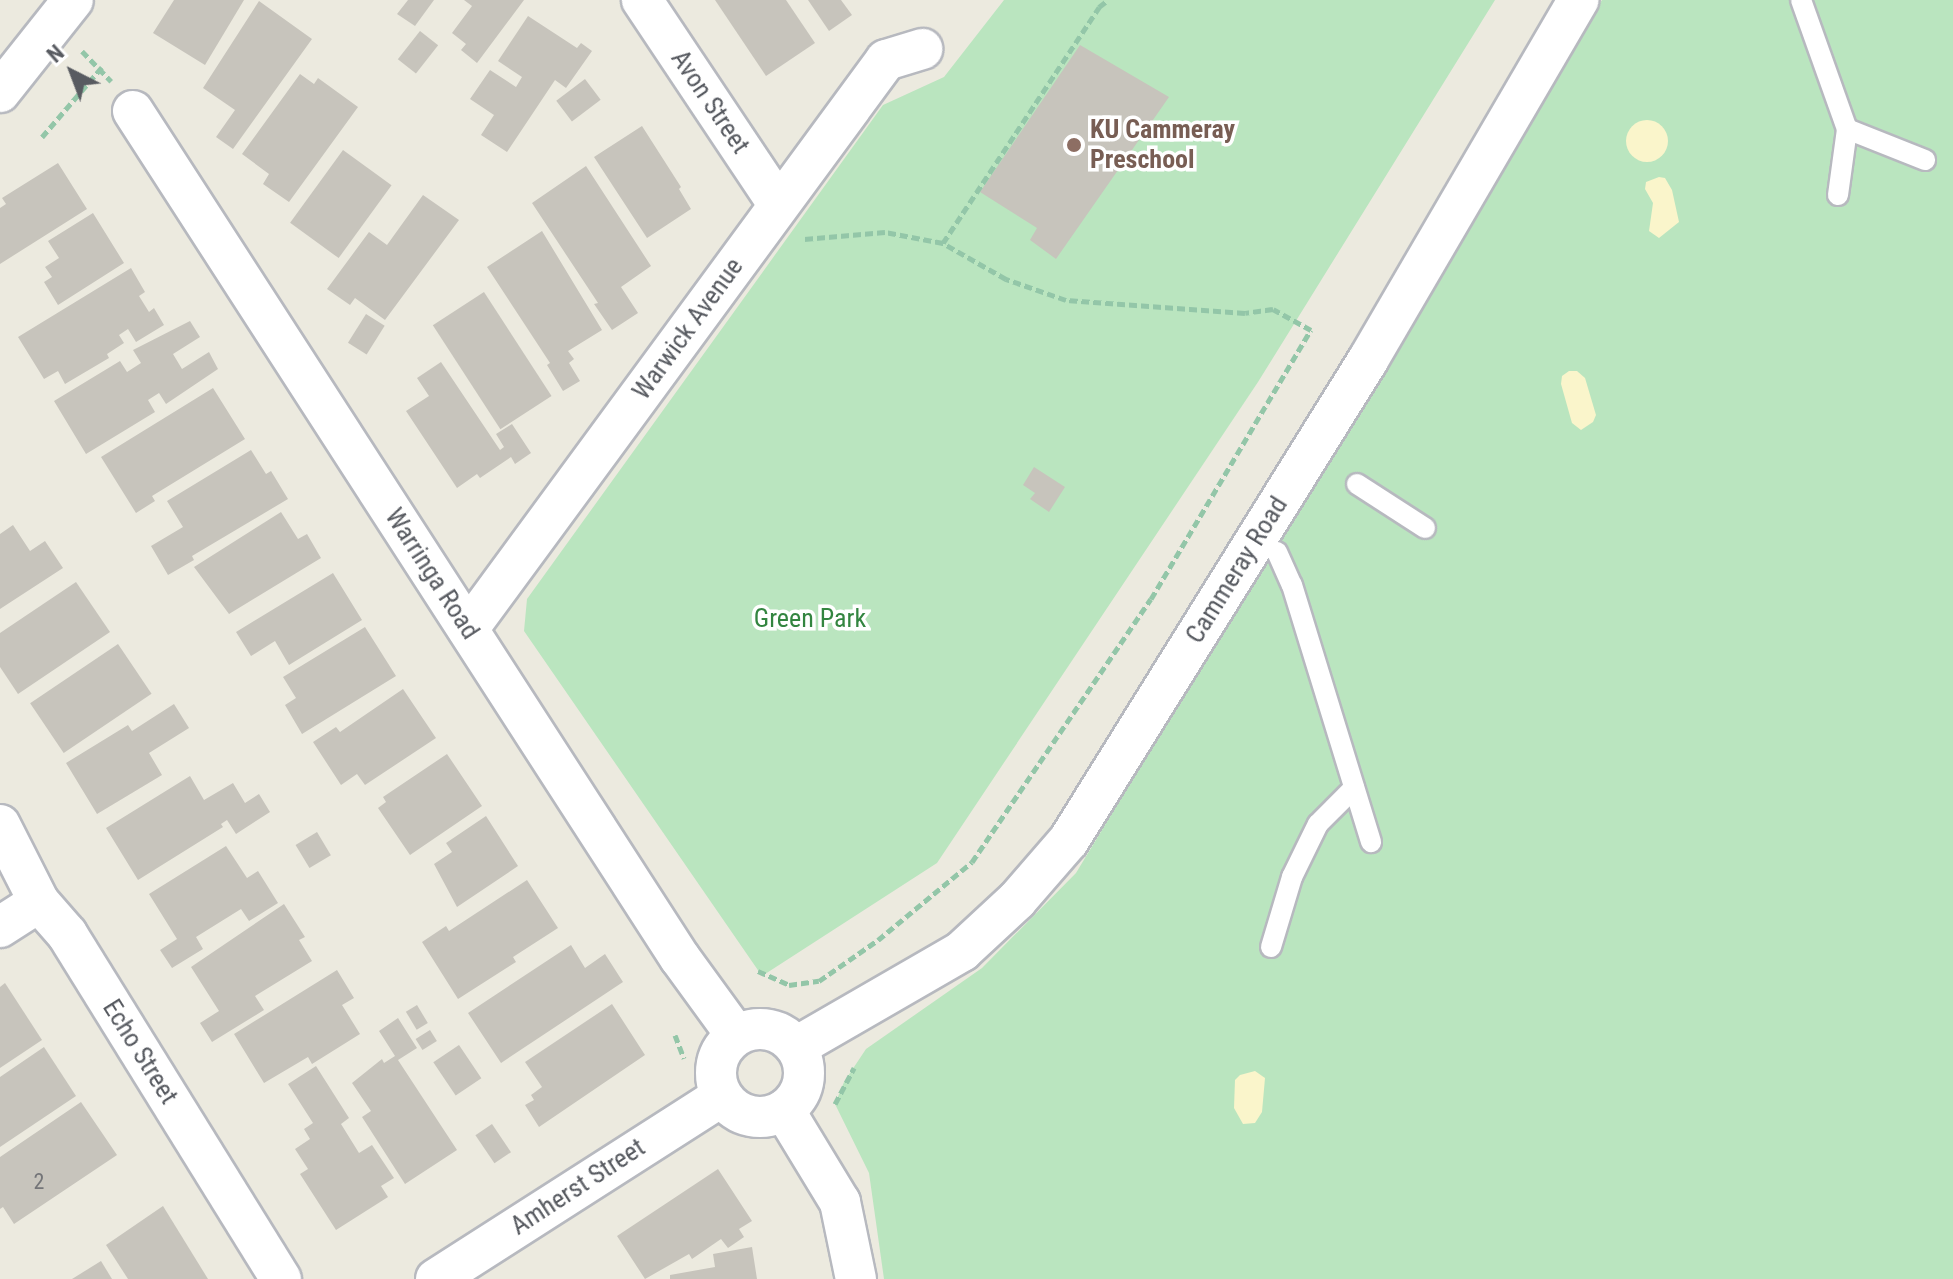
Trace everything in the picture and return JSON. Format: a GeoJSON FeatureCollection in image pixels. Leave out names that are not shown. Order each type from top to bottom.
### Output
{"type":"FeatureCollection","features":[{"type":"Feature","properties":{"kind":"street"},"geometry":{"type":"LineString","coordinates":[[0,92],[73,0]]}},
{"type":"Feature","properties":{"kind":"street","name":"Avon Street"},"geometry":{"type":"LineString","coordinates":[[642,0],[769,218]]}},
{"type":"Feature","properties":{"kind":"street","name":"Cammeray Road"},"geometry":{"type":"LineString","coordinates":[[796,1047],[962,951],[1017,900],[1069,840],[1368,360],[1578,0]]}},
{"type":"Feature","properties":{"kind":"street","name":"Warwick Avenue"},"geometry":{"type":"LineString","coordinates":[[468,629],[886,60],[922,49]]}},
{"type":"Feature","properties":{"kind":"street","name":"Warringa Road"},"geometry":{"type":"LineString","coordinates":[[133,111],[680,958],[736,1035]]}},
{"type":"Feature","properties":{"kind":"street","name":"Echo Street"},"geometry":{"type":"LineString","coordinates":[[0,825],[39,902],[67,934],[281,1279]]}},
{"type":"Feature","properties":{"kind":"street"},"geometry":{"type":"LineString","coordinates":[[0,927],[39,902]]}},
{"type":"Feature","properties":{"kind":"street"},"geometry":{"type":"LineString","coordinates":[[762,1028],[787,1037],[796,1047],[804,1074],[802,1088],[784,1110],[757,1118],[731,1107],[721,1097],[715,1070],[725,1044],[736,1035],[762,1028]]}},
{"type":"Feature","properties":{"kind":"street","name":"Amherst Street"},"geometry":{"type":"LineString","coordinates":[[436,1279],[721,1097]]}},
{"type":"Feature","properties":{"kind":"street"},"geometry":{"type":"LineString","coordinates":[[784,1110],[840,1202],[856,1279]]}},
{"type":"Feature","properties":{"kind":"lane"},"geometry":{"type":"LineString","coordinates":[[1801,0],[1847,129],[1838,195]]}},
{"type":"Feature","properties":{"kind":"lane"},"geometry":{"type":"LineString","coordinates":[[1847,129],[1925,160]]}},
{"type":"Feature","properties":{"kind":"lane"},"geometry":{"type":"LineString","coordinates":[[1357,484],[1425,528]]}},
{"type":"Feature","properties":{"kind":"lane"},"geometry":{"type":"LineString","coordinates":[[1277,552],[1292,585],[1371,842]]}},
{"type":"Feature","properties":{"kind":"lane"},"geometry":{"type":"LineString","coordinates":[[1271,947],[1292,877],[1318,824],[1354,788]]}},
{"type":"Feature","properties":{"kind":"path"},"geometry":{"type":"LineString","coordinates":[[943,243],[1099,7],[1108,0]]}},
{"type":"Feature","properties":{"kind":"path"},"geometry":{"type":"LineString","coordinates":[[42,137],[102,67],[81,50]]}},
{"type":"Feature","properties":{"kind":"path"},"geometry":{"type":"LineString","coordinates":[[758,971],[789,985],[819,981],[878,940],[972,862],[1151,599],[1311,330],[1273,309],[1245,313],[1066,300],[1006,279],[943,243],[885,232],[788,239],[769,218]]}},
{"type":"Feature","properties":{"kind":"path"},"geometry":{"type":"LineString","coordinates":[[675,1035],[684,1058]]}},
{"type":"Feature","properties":{"kind":"path"},"geometry":{"type":"LineString","coordinates":[[835,1104],[854,1068]]}},
{"type":"Feature","properties":{"kind":"green space","name":"Green Park"},"geometry":{"type":"Polygon","coordinates":[[[1004,0],[1495,0],[1258,382],[937,863],[762,976],[524,631],[527,599],[883,105],[944,77],[1004,0]]]}},
{"type":"Feature","properties":{"kind":"green space"},"geometry":{"type":"Polygon","coordinates":[[[1602,0],[1953,0],[1953,1279],[884,1279],[869,1173],[835,1104],[844,1082],[866,1049],[982,968],[1076,873],[1602,0]]]}},
{"type":"Feature","properties":{"kind":"sand"},"geometry":{"type":"Polygon","coordinates":[[[1647,120],[1662,126],[1668,141],[1662,156],[1647,162],[1632,156],[1626,141],[1632,126],[1647,120]]]}},
{"type":"Feature","properties":{"kind":"sand"},"geometry":{"type":"Polygon","coordinates":[[[1665,178],[1672,190],[1679,222],[1659,238],[1649,231],[1653,203],[1645,189],[1646,182],[1665,178]]]}},
{"type":"Feature","properties":{"kind":"sand"},"geometry":{"type":"Polygon","coordinates":[[[1569,371],[1577,371],[1585,378],[1596,415],[1593,422],[1581,430],[1572,423],[1561,384],[1562,376],[1569,371]]]}},
{"type":"Feature","properties":{"kind":"sand"},"geometry":{"type":"Polygon","coordinates":[[[1255,1071],[1265,1078],[1262,1112],[1255,1123],[1243,1124],[1234,1108],[1235,1080],[1240,1075],[1255,1071]]]}},
{"type":"Feature","properties":{"kind":"building"},"geometry":{"type":"Polygon","coordinates":[[[174,0],[244,0],[205,65],[153,33],[174,0]]]}},
{"type":"Feature","properties":{"kind":"building"},"geometry":{"type":"Polygon","coordinates":[[[408,0],[434,0],[415,26],[397,14],[408,0]]]}},
{"type":"Feature","properties":{"kind":"building"},"geometry":{"type":"Polygon","coordinates":[[[464,0],[524,0],[477,63],[461,50],[466,44],[452,33],[472,6],[464,0]]]}},
{"type":"Feature","properties":{"kind":"building"},"geometry":{"type":"Polygon","coordinates":[[[715,0],[786,0],[815,43],[766,76],[715,0]]]}},
{"type":"Feature","properties":{"kind":"building"},"geometry":{"type":"Polygon","coordinates":[[[808,0],[841,0],[852,15],[829,31],[808,0]]]}},
{"type":"Feature","properties":{"kind":"building"},"geometry":{"type":"Polygon","coordinates":[[[259,1],[312,39],[233,149],[216,137],[235,110],[203,88],[259,1]]]}},
{"type":"Feature","properties":{"kind":"building"},"geometry":{"type":"Polygon","coordinates":[[[528,16],[577,48],[581,43],[592,51],[566,88],[555,80],[507,152],[481,135],[494,115],[470,99],[490,70],[516,87],[522,77],[498,61],[528,16]]]}},
{"type":"Feature","properties":{"kind":"building"},"geometry":{"type":"Polygon","coordinates":[[[420,31],[438,45],[416,74],[398,59],[420,31]]]}},
{"type":"Feature","properties":{"kind":"building","name":"KU Cammeray Preschool"},"geometry":{"type":"Polygon","coordinates":[[[1080,45],[1169,97],[1056,259],[1030,240],[1037,228],[980,192],[1080,45]]]}},
{"type":"Feature","properties":{"kind":"building"},"geometry":{"type":"Polygon","coordinates":[[[300,74],[314,84],[318,78],[358,107],[289,202],[263,184],[269,174],[242,154],[300,74]]]}},
{"type":"Feature","properties":{"kind":"building"},"geometry":{"type":"Polygon","coordinates":[[[585,79],[601,100],[572,121],[556,101],[585,79]]]}},
{"type":"Feature","properties":{"kind":"building"},"geometry":{"type":"Polygon","coordinates":[[[642,126],[681,187],[679,189],[691,209],[647,238],[594,157],[642,126]]]}},
{"type":"Feature","properties":{"kind":"building"},"geometry":{"type":"Polygon","coordinates":[[[343,150],[392,185],[339,258],[290,223],[343,150]]]}},
{"type":"Feature","properties":{"kind":"building"},"geometry":{"type":"Polygon","coordinates":[[[58,163],[87,209],[0,264],[0,208],[6,204],[2,198],[58,163]]]}},
{"type":"Feature","properties":{"kind":"building"},"geometry":{"type":"Polygon","coordinates":[[[586,166],[651,266],[621,287],[638,313],[612,330],[594,304],[598,303],[532,203],[586,166]]]}},
{"type":"Feature","properties":{"kind":"building"},"geometry":{"type":"Polygon","coordinates":[[[423,195],[459,220],[385,320],[355,298],[350,305],[327,289],[369,232],[387,245],[423,195]]]}},
{"type":"Feature","properties":{"kind":"building"},"geometry":{"type":"Polygon","coordinates":[[[93,213],[124,263],[58,305],[44,282],[52,277],[45,267],[59,258],[48,241],[93,213]]]}},
{"type":"Feature","properties":{"kind":"building"},"geometry":{"type":"Polygon","coordinates":[[[542,231],[602,330],[568,351],[574,359],[569,363],[580,381],[563,391],[547,365],[550,363],[487,267],[542,231]]]}},
{"type":"Feature","properties":{"kind":"building"},"geometry":{"type":"Polygon","coordinates":[[[131,268],[145,292],[139,296],[149,312],[154,308],[164,325],[136,342],[128,329],[119,335],[124,343],[107,354],[109,358],[65,384],[58,371],[44,379],[18,337],[131,268]]]}},
{"type":"Feature","properties":{"kind":"building"},"geometry":{"type":"Polygon","coordinates":[[[484,292],[552,396],[500,429],[433,325],[484,292]]]}},
{"type":"Feature","properties":{"kind":"building"},"geometry":{"type":"Polygon","coordinates":[[[366,314],[385,326],[367,354],[348,343],[366,314]]]}},
{"type":"Feature","properties":{"kind":"building"},"geometry":{"type":"Polygon","coordinates":[[[190,321],[200,337],[173,354],[182,369],[209,352],[218,369],[166,404],[159,393],[148,400],[155,412],[86,454],[54,401],[120,361],[127,372],[141,363],[133,350],[190,321]]]}},
{"type":"Feature","properties":{"kind":"building"},"geometry":{"type":"Polygon","coordinates":[[[441,362],[500,450],[504,447],[496,434],[512,424],[531,453],[515,464],[511,457],[480,478],[477,474],[457,488],[406,411],[429,396],[417,378],[441,362]]]}},
{"type":"Feature","properties":{"kind":"building"},"geometry":{"type":"Polygon","coordinates":[[[213,388],[245,439],[152,496],[155,501],[136,513],[101,457],[213,388]]]}},
{"type":"Feature","properties":{"kind":"building"},"geometry":{"type":"Polygon","coordinates":[[[251,450],[266,474],[271,471],[288,499],[192,556],[194,560],[168,575],[151,546],[183,527],[167,501],[251,450]]]}},
{"type":"Feature","properties":{"kind":"building"},"geometry":{"type":"Polygon","coordinates":[[[1034,467],[1065,487],[1049,512],[1030,499],[1035,493],[1023,485],[1034,467]]]}},
{"type":"Feature","properties":{"kind":"building"},"geometry":{"type":"Polygon","coordinates":[[[281,512],[298,539],[307,534],[321,558],[229,614],[194,567],[281,512]]]}},
{"type":"Feature","properties":{"kind":"building"},"geometry":{"type":"Polygon","coordinates":[[[13,525],[30,551],[45,541],[63,568],[0,609],[0,534],[13,525]]]}},
{"type":"Feature","properties":{"kind":"building"},"geometry":{"type":"Polygon","coordinates":[[[333,573],[362,620],[289,665],[275,641],[251,656],[236,632],[333,573]]]}},
{"type":"Feature","properties":{"kind":"building"},"geometry":{"type":"Polygon","coordinates":[[[76,582],[110,632],[18,694],[0,667],[0,633],[76,582]]]}},
{"type":"Feature","properties":{"kind":"building"},"geometry":{"type":"Polygon","coordinates":[[[365,627],[396,676],[302,734],[285,705],[296,698],[283,677],[365,627]]]}},
{"type":"Feature","properties":{"kind":"building"},"geometry":{"type":"Polygon","coordinates":[[[118,644],[152,694],[64,753],[30,703],[118,644]]]}},
{"type":"Feature","properties":{"kind":"building"},"geometry":{"type":"Polygon","coordinates":[[[403,689],[436,738],[365,785],[357,774],[341,785],[313,742],[336,727],[340,732],[403,689]]]}},
{"type":"Feature","properties":{"kind":"building"},"geometry":{"type":"Polygon","coordinates":[[[174,704],[189,728],[149,753],[162,775],[97,814],[66,763],[128,725],[132,731],[174,704]]]}},
{"type":"Feature","properties":{"kind":"building"},"geometry":{"type":"Polygon","coordinates":[[[447,754],[482,806],[410,855],[378,808],[386,802],[383,797],[447,754]]]}},
{"type":"Feature","properties":{"kind":"building"},"geometry":{"type":"Polygon","coordinates":[[[190,776],[204,800],[233,783],[245,803],[259,794],[270,812],[236,834],[227,820],[221,824],[223,827],[138,880],[106,828],[190,776]]]}},
{"type":"Feature","properties":{"kind":"building"},"geometry":{"type":"Polygon","coordinates":[[[486,816],[518,866],[457,907],[434,864],[452,852],[446,843],[486,816]]]}},
{"type":"Feature","properties":{"kind":"building"},"geometry":{"type":"Polygon","coordinates":[[[317,832],[331,855],[309,868],[296,845],[317,832]]]}},
{"type":"Feature","properties":{"kind":"building"},"geometry":{"type":"Polygon","coordinates":[[[226,846],[247,878],[258,871],[278,903],[249,921],[241,909],[196,937],[203,949],[172,968],[160,950],[177,939],[149,894],[226,846]]]}},
{"type":"Feature","properties":{"kind":"building"},"geometry":{"type":"Polygon","coordinates":[[[527,880],[558,928],[513,957],[516,962],[458,999],[422,942],[446,926],[449,931],[527,880]]]}},
{"type":"Feature","properties":{"kind":"building"},"geometry":{"type":"Polygon","coordinates":[[[284,904],[305,937],[299,940],[312,961],[255,996],[264,1010],[212,1042],[200,1023],[219,1011],[191,967],[284,904]]]}},
{"type":"Feature","properties":{"kind":"building"},"geometry":{"type":"Polygon","coordinates":[[[571,945],[585,968],[605,954],[623,982],[501,1063],[468,1013],[571,945]]]}},
{"type":"Feature","properties":{"kind":"building"},"geometry":{"type":"Polygon","coordinates":[[[337,970],[354,998],[342,1005],[360,1034],[312,1064],[308,1057],[264,1083],[234,1034],[337,970]]]}},
{"type":"Feature","properties":{"kind":"building"},"geometry":{"type":"Polygon","coordinates":[[[5,983],[42,1040],[0,1068],[0,987],[5,983]]]}},
{"type":"Feature","properties":{"kind":"building"},"geometry":{"type":"Polygon","coordinates":[[[612,1004],[645,1055],[539,1127],[525,1105],[534,1100],[531,1095],[542,1087],[525,1062],[612,1004]]]}},
{"type":"Feature","properties":{"kind":"building"},"geometry":{"type":"Polygon","coordinates":[[[417,1005],[428,1023],[417,1030],[406,1012],[417,1005]]]}},
{"type":"Feature","properties":{"kind":"building"},"geometry":{"type":"Polygon","coordinates":[[[398,1018],[417,1048],[398,1060],[457,1150],[405,1184],[362,1117],[371,1111],[352,1083],[382,1059],[384,1063],[395,1056],[379,1031],[398,1018]]]}},
{"type":"Feature","properties":{"kind":"building"},"geometry":{"type":"Polygon","coordinates":[[[430,1030],[437,1041],[422,1050],[416,1039],[430,1030]]]}},
{"type":"Feature","properties":{"kind":"building"},"geometry":{"type":"Polygon","coordinates":[[[459,1045],[481,1078],[456,1095],[433,1062],[459,1045]]]}},
{"type":"Feature","properties":{"kind":"building"},"geometry":{"type":"Polygon","coordinates":[[[44,1047],[76,1096],[0,1147],[0,1077],[44,1047]]]}},
{"type":"Feature","properties":{"kind":"building"},"geometry":{"type":"Polygon","coordinates":[[[316,1066],[349,1118],[341,1124],[359,1153],[372,1145],[394,1178],[381,1186],[388,1197],[336,1230],[300,1174],[308,1169],[295,1149],[310,1139],[304,1129],[313,1123],[288,1084],[316,1066]]]}},
{"type":"Feature","properties":{"kind":"building"},"geometry":{"type":"Polygon","coordinates":[[[81,1102],[117,1155],[14,1224],[3,1207],[0,1209],[0,1157],[81,1102]]]}},
{"type":"Feature","properties":{"kind":"building"},"geometry":{"type":"Polygon","coordinates":[[[492,1124],[511,1152],[494,1163],[475,1135],[492,1124]]]}},
{"type":"Feature","properties":{"kind":"building"},"geometry":{"type":"Polygon","coordinates":[[[718,1169],[752,1221],[739,1229],[744,1237],[728,1248],[721,1239],[692,1259],[689,1254],[645,1279],[617,1236],[718,1169]]]}},
{"type":"Feature","properties":{"kind":"building"},"geometry":{"type":"Polygon","coordinates":[[[163,1206],[208,1279],[128,1279],[106,1245],[163,1206]]]}},
{"type":"Feature","properties":{"kind":"building"},"geometry":{"type":"Polygon","coordinates":[[[752,1247],[757,1279],[670,1279],[670,1275],[715,1267],[713,1254],[752,1247]]]}},
{"type":"Feature","properties":{"kind":"building"},"geometry":{"type":"Polygon","coordinates":[[[101,1261],[112,1279],[72,1279],[101,1261]]]}},
{"type":"Feature","properties":{"kind":"place","name":"KU Cammeray Preschool"},"geometry":{"type":"Point","coordinates":[1074,145]}}]}
